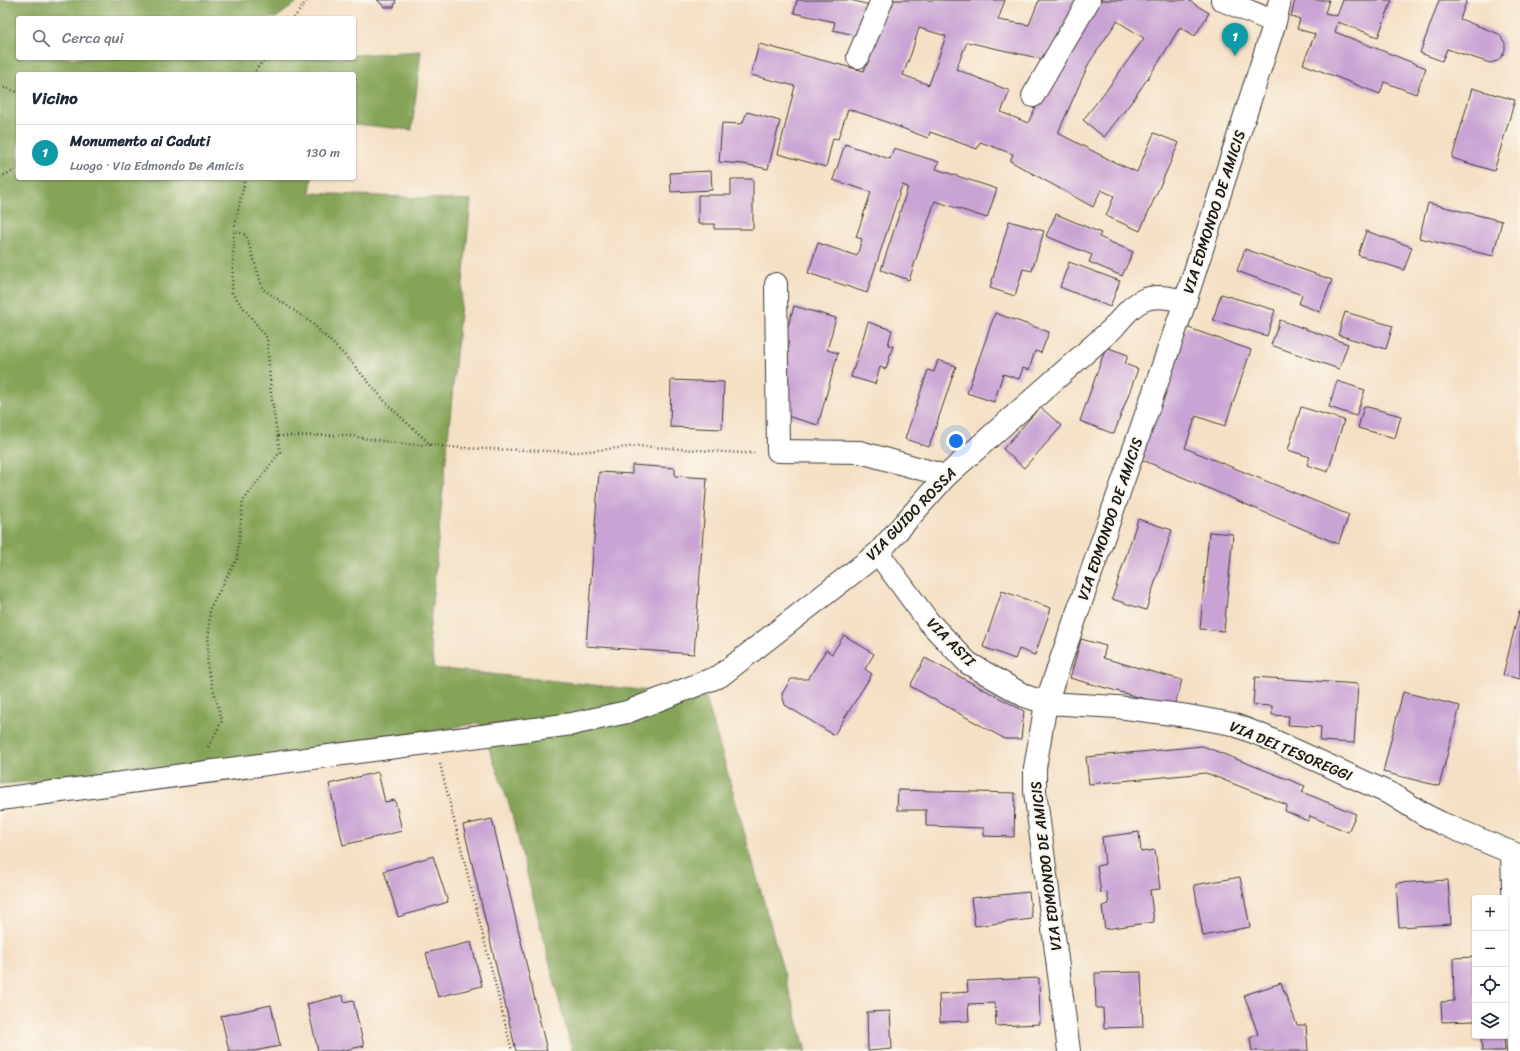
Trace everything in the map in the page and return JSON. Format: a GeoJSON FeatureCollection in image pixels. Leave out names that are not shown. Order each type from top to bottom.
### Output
{"type":"FeatureCollection","features":[{"type":"Feature","properties":{"kind":"street"},"geometry":{"type":"LineString","coordinates":[[858,57],[882,0]]}},
{"type":"Feature","properties":{"kind":"street"},"geometry":{"type":"LineString","coordinates":[[1033,96],[1089,0]]}},
{"type":"Feature","properties":{"kind":"street"},"geometry":{"type":"LineString","coordinates":[[1222,0],[1275,22]]}},
{"type":"Feature","properties":{"kind":"street","name":"VIA EDMONDO DE AMICIS"},"geometry":{"type":"LineString","coordinates":[[1069,1051],[1035,791],[1035,768],[1046,703],[1184,302],[1275,22],[1280,0]]}},
{"type":"Feature","properties":{"kind":"street"},"geometry":{"type":"LineString","coordinates":[[776,284],[778,451],[860,452],[946,476]]}},
{"type":"Feature","properties":{"kind":"street","name":"VIA GUIDO ROSSA"},"geometry":{"type":"LineString","coordinates":[[0,798],[572,724],[627,712],[720,676],[878,553],[946,476],[1112,329],[1129,309],[1142,300],[1155,296],[1170,297],[1184,302]]}},
{"type":"Feature","properties":{"kind":"street","name":"VIA ASTI"},"geometry":{"type":"LineString","coordinates":[[878,553],[928,621],[968,663],[1025,696],[1046,703]]}},
{"type":"Feature","properties":{"kind":"street","name":"VIA DEI TESOREGGI"},"geometry":{"type":"LineString","coordinates":[[1046,703],[1117,707],[1188,716],[1232,724],[1261,735],[1393,795],[1425,815],[1516,854]]}},
{"type":"Feature","properties":{"kind":"street"},"geometry":{"type":"LineString","coordinates":[[1516,854],[1518,1051]]}},
{"type":"Feature","properties":{"kind":"path"},"geometry":{"type":"LineString","coordinates":[[295,16],[307,0]]}},
{"type":"Feature","properties":{"kind":"path"},"geometry":{"type":"LineString","coordinates":[[254,72],[264,60]]}},
{"type":"Feature","properties":{"kind":"path"},"geometry":{"type":"LineString","coordinates":[[0,88],[16,91]]}},
{"type":"Feature","properties":{"kind":"path"},"geometry":{"type":"LineString","coordinates":[[0,177],[16,170]]}},
{"type":"Feature","properties":{"kind":"path"},"geometry":{"type":"LineString","coordinates":[[194,774],[222,721],[207,666],[210,608],[237,559],[243,501],[280,452],[270,394],[267,338],[232,293],[234,230],[244,180]]}},
{"type":"Feature","properties":{"kind":"path"},"geometry":{"type":"LineString","coordinates":[[234,230],[246,235],[263,289],[312,323],[352,363],[390,407],[431,445]]}},
{"type":"Feature","properties":{"kind":"path"},"geometry":{"type":"LineString","coordinates":[[278,436],[343,435],[403,444],[461,448],[578,452],[638,446],[741,453],[778,451]]}},
{"type":"Feature","properties":{"kind":"path"},"geometry":{"type":"LineString","coordinates":[[434,742],[512,1051]]}},
{"type":"Feature","properties":{"kind":"green space"},"geometry":{"type":"Polygon","coordinates":[[[0,0],[300,0],[279,16],[16,16],[16,60],[356,60],[356,55],[421,51],[412,130],[356,124],[356,72],[16,72],[16,180],[312,180],[310,193],[471,200],[429,635],[434,668],[706,697],[806,1051],[572,1051],[510,807],[480,723],[301,752],[127,773],[0,784],[0,0]]]}},
{"type":"Feature","properties":{"kind":"building"},"geometry":{"type":"Polygon","coordinates":[[[377,0],[396,0],[394,7],[385,7],[377,0]]]}},
{"type":"Feature","properties":{"kind":"building"},"geometry":{"type":"Polygon","coordinates":[[[797,0],[850,0],[870,5],[863,37],[833,30],[835,22],[794,13],[797,0]]]}},
{"type":"Feature","properties":{"kind":"building"},"geometry":{"type":"Polygon","coordinates":[[[890,0],[1005,0],[998,20],[1029,25],[1039,0],[1086,0],[1051,61],[967,42],[956,69],[1010,91],[1001,112],[1028,123],[1046,86],[1096,0],[1188,0],[1209,13],[1195,36],[1180,27],[1133,100],[1104,137],[1083,120],[1144,38],[1117,21],[1089,63],[1058,133],[1114,162],[1137,172],[1154,133],[1179,143],[1140,231],[1106,216],[1114,196],[1101,190],[1093,207],[1010,161],[1013,154],[980,142],[977,149],[930,132],[928,138],[848,109],[838,139],[833,138],[826,167],[778,154],[795,86],[751,75],[759,44],[864,71],[890,0]],[[919,28],[903,75],[929,85],[946,36],[919,28]]]}},
{"type":"Feature","properties":{"kind":"building"},"geometry":{"type":"Polygon","coordinates":[[[1295,0],[1329,0],[1325,13],[1337,16],[1343,0],[1392,0],[1378,37],[1338,22],[1335,32],[1426,68],[1416,94],[1384,82],[1380,94],[1303,64],[1315,34],[1297,29],[1300,19],[1291,16],[1295,0]]]}},
{"type":"Feature","properties":{"kind":"building"},"geometry":{"type":"Polygon","coordinates":[[[1439,0],[1467,0],[1460,19],[1499,34],[1505,43],[1505,50],[1502,56],[1497,61],[1490,63],[1447,49],[1442,61],[1420,53],[1439,0]]]}},
{"type":"Feature","properties":{"kind":"building"},"geometry":{"type":"Polygon","coordinates":[[[1472,88],[1515,100],[1494,171],[1452,158],[1472,88]]]}},
{"type":"Feature","properties":{"kind":"building"},"geometry":{"type":"Polygon","coordinates":[[[747,112],[780,121],[768,169],[743,164],[719,162],[722,123],[742,124],[747,112]]]}},
{"type":"Feature","properties":{"kind":"building"},"geometry":{"type":"Polygon","coordinates":[[[845,144],[890,159],[894,148],[939,162],[936,169],[997,189],[987,218],[935,201],[909,280],[881,270],[908,187],[902,185],[867,293],[808,273],[818,243],[857,256],[862,239],[856,237],[871,192],[833,180],[845,144]]]}},
{"type":"Feature","properties":{"kind":"building"},"geometry":{"type":"Polygon","coordinates":[[[711,171],[712,190],[671,192],[670,173],[711,171]]]}},
{"type":"Feature","properties":{"kind":"building"},"geometry":{"type":"Polygon","coordinates":[[[731,179],[753,179],[753,229],[714,229],[714,224],[698,224],[698,195],[731,195],[731,179]]]}},
{"type":"Feature","properties":{"kind":"building"},"geometry":{"type":"Polygon","coordinates":[[[1428,203],[1502,221],[1493,256],[1419,238],[1428,203]]]}},
{"type":"Feature","properties":{"kind":"building"},"geometry":{"type":"Polygon","coordinates":[[[1056,214],[1101,233],[1099,237],[1133,252],[1122,276],[1089,262],[1092,255],[1046,236],[1056,214]]]}},
{"type":"Feature","properties":{"kind":"building"},"geometry":{"type":"Polygon","coordinates":[[[1009,221],[1044,231],[1032,271],[1023,269],[1015,296],[990,288],[1009,221]]]}},
{"type":"Feature","properties":{"kind":"building"},"geometry":{"type":"Polygon","coordinates":[[[1366,231],[1412,247],[1404,270],[1358,255],[1366,231]]]}},
{"type":"Feature","properties":{"kind":"building"},"geometry":{"type":"Polygon","coordinates":[[[1245,249],[1332,280],[1320,312],[1299,304],[1302,295],[1237,271],[1245,249]]]}},
{"type":"Feature","properties":{"kind":"building"},"geometry":{"type":"Polygon","coordinates":[[[1069,262],[1120,281],[1110,307],[1060,287],[1069,262]]]}},
{"type":"Feature","properties":{"kind":"building"},"geometry":{"type":"Polygon","coordinates":[[[1221,294],[1275,310],[1267,336],[1213,320],[1221,294]]]}},
{"type":"Feature","properties":{"kind":"building"},"geometry":{"type":"Polygon","coordinates":[[[794,306],[836,318],[827,350],[838,353],[818,425],[780,414],[789,380],[780,378],[789,346],[783,343],[794,306]]]}},
{"type":"Feature","properties":{"kind":"building"},"geometry":{"type":"Polygon","coordinates":[[[1345,312],[1393,326],[1386,349],[1338,335],[1345,312]]]}},
{"type":"Feature","properties":{"kind":"building"},"geometry":{"type":"Polygon","coordinates":[[[995,313],[1049,332],[1041,353],[1035,351],[1029,370],[1023,368],[1019,379],[1003,374],[994,402],[967,393],[995,313]]]}},
{"type":"Feature","properties":{"kind":"building"},"geometry":{"type":"Polygon","coordinates":[[[1280,320],[1348,344],[1339,369],[1271,345],[1280,320]]]}},
{"type":"Feature","properties":{"kind":"building"},"geometry":{"type":"Polygon","coordinates":[[[868,322],[892,330],[888,345],[893,346],[886,369],[880,367],[875,384],[851,377],[868,322]]]}},
{"type":"Feature","properties":{"kind":"building"},"geometry":{"type":"Polygon","coordinates":[[[1186,327],[1251,350],[1225,426],[1196,416],[1185,448],[1349,515],[1338,544],[1138,458],[1186,327]]]}},
{"type":"Feature","properties":{"kind":"building"},"geometry":{"type":"Polygon","coordinates":[[[1106,347],[1128,355],[1125,364],[1138,369],[1114,434],[1080,421],[1106,347]]]}},
{"type":"Feature","properties":{"kind":"building"},"geometry":{"type":"Polygon","coordinates":[[[938,360],[956,366],[929,447],[905,439],[928,370],[934,372],[938,360]]]}},
{"type":"Feature","properties":{"kind":"building"},"geometry":{"type":"Polygon","coordinates":[[[671,380],[724,382],[722,429],[670,427],[671,380]]]}},
{"type":"Feature","properties":{"kind":"building"},"geometry":{"type":"Polygon","coordinates":[[[1337,381],[1365,390],[1356,416],[1329,407],[1337,381]]]}},
{"type":"Feature","properties":{"kind":"building"},"geometry":{"type":"Polygon","coordinates":[[[1364,406],[1401,416],[1395,438],[1358,428],[1364,406]]]}},
{"type":"Feature","properties":{"kind":"building"},"geometry":{"type":"Polygon","coordinates":[[[1040,407],[1062,426],[1024,468],[1003,449],[1040,407]]]}},
{"type":"Feature","properties":{"kind":"building"},"geometry":{"type":"Polygon","coordinates":[[[1301,407],[1344,420],[1328,472],[1307,465],[1310,457],[1288,450],[1301,407]]]}},
{"type":"Feature","properties":{"kind":"building"},"geometry":{"type":"Polygon","coordinates":[[[632,465],[675,468],[675,476],[707,478],[694,654],[586,646],[599,472],[632,474],[632,465]]]}},
{"type":"Feature","properties":{"kind":"building"},"geometry":{"type":"Polygon","coordinates":[[[1138,519],[1172,530],[1146,610],[1112,599],[1138,519]]]}},
{"type":"Feature","properties":{"kind":"building"},"geometry":{"type":"Polygon","coordinates":[[[1209,532],[1233,534],[1224,631],[1200,629],[1209,532]]]}},
{"type":"Feature","properties":{"kind":"building"},"geometry":{"type":"Polygon","coordinates":[[[1002,591],[1051,608],[1035,655],[1019,649],[1015,659],[983,647],[1002,591]]]}},
{"type":"Feature","properties":{"kind":"building"},"geometry":{"type":"Polygon","coordinates":[[[1520,611],[1520,679],[1503,675],[1520,611]]]}},
{"type":"Feature","properties":{"kind":"building"},"geometry":{"type":"Polygon","coordinates":[[[844,635],[874,654],[865,669],[872,674],[834,735],[785,705],[782,694],[791,679],[808,679],[826,650],[832,654],[844,635]]]}},
{"type":"Feature","properties":{"kind":"building"},"geometry":{"type":"Polygon","coordinates":[[[1081,639],[1106,646],[1103,658],[1182,680],[1174,707],[1070,678],[1081,639]]]}},
{"type":"Feature","properties":{"kind":"building"},"geometry":{"type":"Polygon","coordinates":[[[925,658],[1024,711],[1021,739],[1005,739],[910,686],[925,658]]]}},
{"type":"Feature","properties":{"kind":"building"},"geometry":{"type":"Polygon","coordinates":[[[1255,677],[1358,684],[1354,743],[1320,741],[1321,727],[1288,725],[1289,716],[1272,715],[1272,706],[1253,705],[1255,677]]]}},
{"type":"Feature","properties":{"kind":"building"},"geometry":{"type":"Polygon","coordinates":[[[1403,692],[1460,706],[1439,786],[1383,772],[1403,692]]]}},
{"type":"Feature","properties":{"kind":"building"},"geometry":{"type":"Polygon","coordinates":[[[1203,746],[1305,786],[1302,792],[1356,814],[1348,832],[1310,816],[1308,821],[1285,811],[1287,805],[1206,773],[1089,784],[1086,757],[1203,746]]]}},
{"type":"Feature","properties":{"kind":"building"},"geometry":{"type":"Polygon","coordinates":[[[378,772],[385,802],[395,800],[402,831],[343,845],[329,784],[378,772]]]}},
{"type":"Feature","properties":{"kind":"building"},"geometry":{"type":"Polygon","coordinates":[[[898,790],[1015,793],[1014,837],[984,836],[984,828],[926,826],[926,810],[897,810],[898,790]]]}},
{"type":"Feature","properties":{"kind":"building"},"geometry":{"type":"Polygon","coordinates":[[[492,819],[547,1051],[516,1051],[463,825],[492,819]]]}},
{"type":"Feature","properties":{"kind":"building"},"geometry":{"type":"Polygon","coordinates":[[[1139,832],[1141,852],[1155,850],[1160,889],[1150,890],[1154,922],[1105,929],[1102,906],[1109,904],[1107,892],[1101,893],[1097,866],[1105,864],[1102,837],[1139,832]]]}},
{"type":"Feature","properties":{"kind":"building"},"geometry":{"type":"Polygon","coordinates":[[[433,856],[448,902],[398,917],[384,871],[433,856]]]}},
{"type":"Feature","properties":{"kind":"building"},"geometry":{"type":"Polygon","coordinates":[[[1240,877],[1250,927],[1203,936],[1194,885],[1240,877]]]}},
{"type":"Feature","properties":{"kind":"building"},"geometry":{"type":"Polygon","coordinates":[[[1448,880],[1451,924],[1399,927],[1396,883],[1448,880]]]}},
{"type":"Feature","properties":{"kind":"building"},"geometry":{"type":"Polygon","coordinates":[[[1029,892],[1032,919],[975,926],[971,898],[1029,892]]]}},
{"type":"Feature","properties":{"kind":"building"},"geometry":{"type":"Polygon","coordinates":[[[471,942],[482,986],[438,997],[426,953],[471,942]]]}},
{"type":"Feature","properties":{"kind":"building"},"geometry":{"type":"Polygon","coordinates":[[[1472,957],[1472,1021],[1442,1022],[1441,1002],[1454,1001],[1453,958],[1472,957]]]}},
{"type":"Feature","properties":{"kind":"building"},"geometry":{"type":"Polygon","coordinates":[[[1141,972],[1143,1027],[1104,1028],[1103,1008],[1096,1008],[1095,973],[1141,972]]]}},
{"type":"Feature","properties":{"kind":"building"},"geometry":{"type":"Polygon","coordinates":[[[1039,978],[1040,1024],[996,1026],[995,1003],[968,1004],[969,1021],[940,1022],[939,994],[968,992],[967,981],[1039,978]]]}},
{"type":"Feature","properties":{"kind":"building"},"geometry":{"type":"Polygon","coordinates":[[[1281,983],[1297,1025],[1306,1025],[1308,1051],[1252,1051],[1250,1038],[1258,1034],[1244,995],[1281,983]]]}},
{"type":"Feature","properties":{"kind":"building"},"geometry":{"type":"Polygon","coordinates":[[[343,995],[344,1002],[353,1000],[364,1046],[340,1051],[318,1051],[307,1004],[343,995]]]}},
{"type":"Feature","properties":{"kind":"building"},"geometry":{"type":"Polygon","coordinates":[[[271,1005],[280,1046],[254,1051],[229,1051],[221,1016],[271,1005]]]}},
{"type":"Feature","properties":{"kind":"building"},"geometry":{"type":"Polygon","coordinates":[[[890,1011],[892,1049],[868,1051],[867,1012],[890,1011]]]}},
{"type":"Feature","properties":{"kind":"building"},"geometry":{"type":"Polygon","coordinates":[[[1481,1039],[1504,1039],[1505,1051],[1482,1051],[1481,1039]]]}},
{"type":"Feature","properties":{"kind":"place","name":"Monumento ai Caduti"},"geometry":{"type":"Point","coordinates":[1235,56]}}]}
